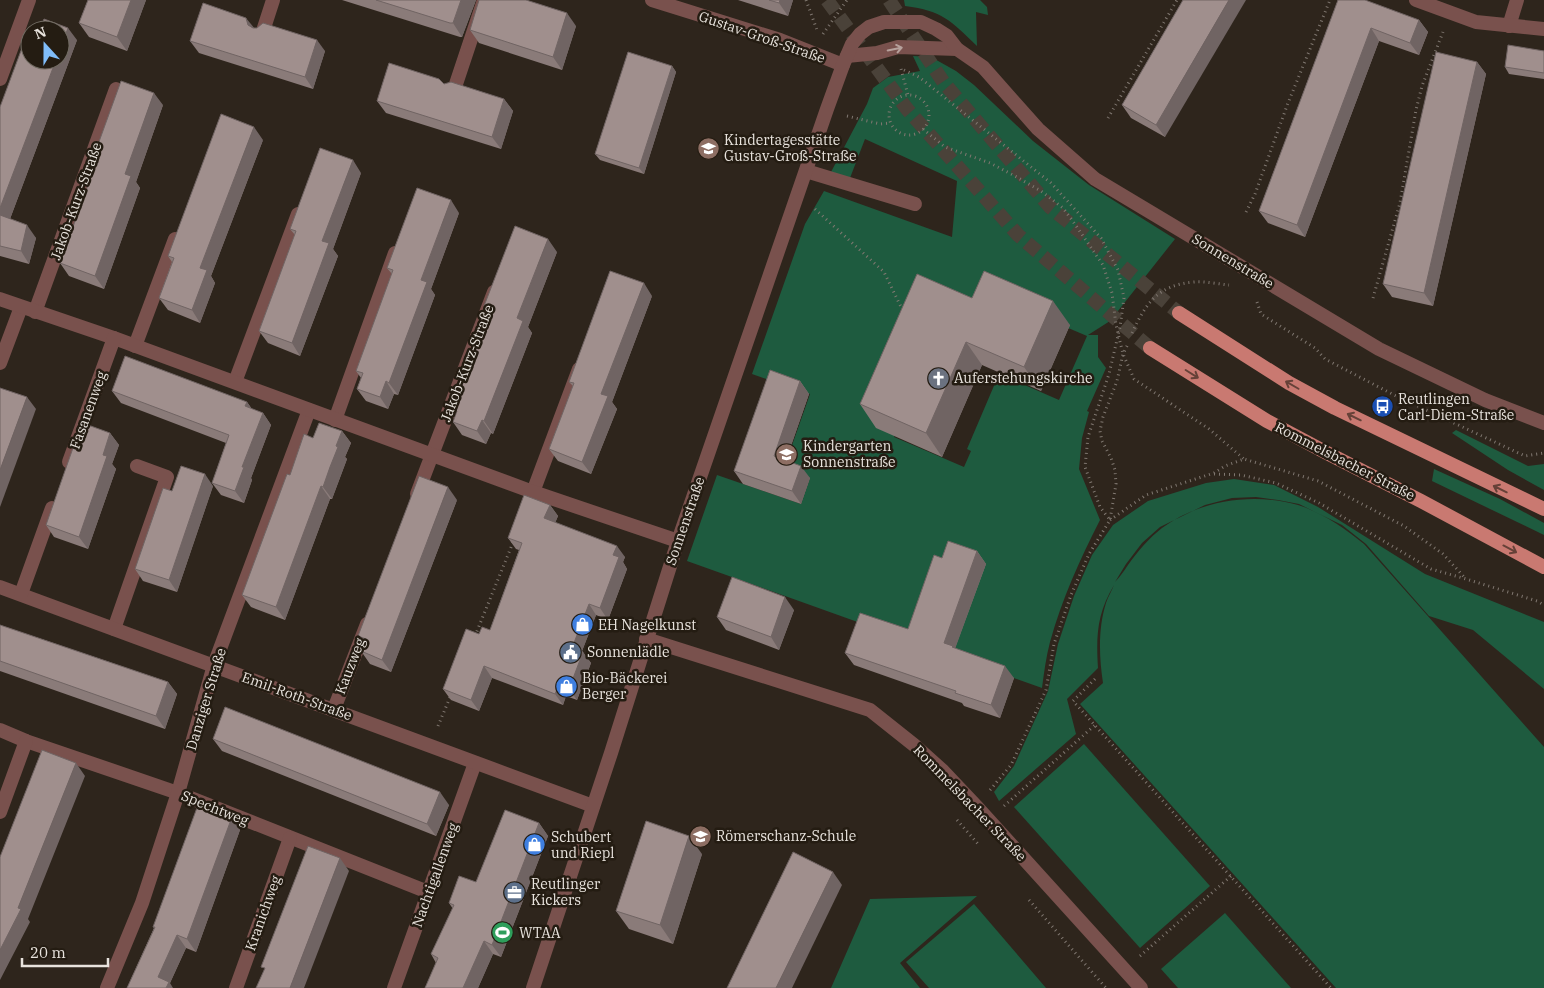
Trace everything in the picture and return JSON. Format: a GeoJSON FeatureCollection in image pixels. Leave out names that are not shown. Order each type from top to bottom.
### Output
{"type":"FeatureCollection","features":[{"type":"Feature","properties":{"kind":"main road"},"geometry":{"type":"LineString","coordinates":[[1179,313],[1289,383],[1335,408],[1544,509]]}},
{"type":"Feature","properties":{"kind":"main road","name":"Rommelsbacher Straße"},"geometry":{"type":"LineString","coordinates":[[1150,348],[1275,425],[1544,567]]}},
{"type":"Feature","properties":{"kind":"street"},"geometry":{"type":"LineString","coordinates":[[0,79],[29,0]]}},
{"type":"Feature","properties":{"kind":"street"},"geometry":{"type":"LineString","coordinates":[[263,31],[273,0]]}},
{"type":"Feature","properties":{"kind":"street"},"geometry":{"type":"LineString","coordinates":[[455,87],[484,0]]}},
{"type":"Feature","properties":{"kind":"street","name":"Gustav-Groß-Straße"},"geometry":{"type":"LineString","coordinates":[[652,0],[845,61]]}},
{"type":"Feature","properties":{"kind":"street"},"geometry":{"type":"LineString","coordinates":[[1509,26],[1517,0]]}},
{"type":"Feature","properties":{"kind":"street"},"geometry":{"type":"LineString","coordinates":[[1425,2],[1476,22],[1544,29]]}},
{"type":"Feature","properties":{"kind":"street","name":"Sonnenstraße"},"geometry":{"type":"LineString","coordinates":[[533,988],[678,541],[797,195],[852,44],[869,27],[884,22],[921,22],[936,29],[947,36],[957,49],[983,68],[1038,129],[1095,179],[1379,349],[1486,400],[1544,423]]}},
{"type":"Feature","properties":{"kind":"street"},"geometry":{"type":"LineString","coordinates":[[845,61],[898,47],[957,49]]}},
{"type":"Feature","properties":{"kind":"street","name":"Jakob-Kurz-Straße"},"geometry":{"type":"LineString","coordinates":[[35,312],[116,90]]}},
{"type":"Feature","properties":{"kind":"street"},"geometry":{"type":"LineString","coordinates":[[806,172],[915,204]]}},
{"type":"Feature","properties":{"kind":"street"},"geometry":{"type":"LineString","coordinates":[[235,382],[304,197]]}},
{"type":"Feature","properties":{"kind":"street"},"geometry":{"type":"LineString","coordinates":[[135,346],[179,228]]}},
{"type":"Feature","properties":{"kind":"street"},"geometry":{"type":"LineString","coordinates":[[335,420],[400,238]]}},
{"type":"Feature","properties":{"kind":"street","name":"Jakob-Kurz-Straße"},"geometry":{"type":"LineString","coordinates":[[431,456],[499,280]]}},
{"type":"Feature","properties":{"kind":"street"},"geometry":{"type":"LineString","coordinates":[[0,299],[235,382],[431,456],[678,541]]}},
{"type":"Feature","properties":{"kind":"street"},"geometry":{"type":"LineString","coordinates":[[0,363],[21,307]]}},
{"type":"Feature","properties":{"kind":"street","name":"Fasanenweg"},"geometry":{"type":"LineString","coordinates":[[64,475],[114,338]]}},
{"type":"Feature","properties":{"kind":"street"},"geometry":{"type":"LineString","coordinates":[[533,492],[584,354]]}},
{"type":"Feature","properties":{"kind":"street","name":"Danziger Straße"},"geometry":{"type":"LineString","coordinates":[[107,988],[142,903],[178,793],[214,665],[309,410]]}},
{"type":"Feature","properties":{"kind":"street"},"geometry":{"type":"LineString","coordinates":[[410,510],[431,456]]}},
{"type":"Feature","properties":{"kind":"street"},"geometry":{"type":"LineString","coordinates":[[114,629],[167,477],[137,466]]}},
{"type":"Feature","properties":{"kind":"street"},"geometry":{"type":"LineString","coordinates":[[21,594],[58,494]]}},
{"type":"Feature","properties":{"kind":"street","name":"Emil-Roth-Straße"},"geometry":{"type":"LineString","coordinates":[[0,587],[593,806]]}},
{"type":"Feature","properties":{"kind":"street","name":"Kauzweg"},"geometry":{"type":"LineString","coordinates":[[334,709],[372,610]]}},
{"type":"Feature","properties":{"kind":"street","name":"Rommelsbacher Straße"},"geometry":{"type":"LineString","coordinates":[[646,639],[870,710],[943,771],[1141,988]]}},
{"type":"Feature","properties":{"kind":"street","name":"Spechtweg"},"geometry":{"type":"LineString","coordinates":[[0,730],[26,741],[178,793],[428,892]]}},
{"type":"Feature","properties":{"kind":"street"},"geometry":{"type":"LineString","coordinates":[[0,812],[26,741]]}},
{"type":"Feature","properties":{"kind":"street","name":"Nachtigallenweg"},"geometry":{"type":"LineString","coordinates":[[394,988],[476,762]]}},
{"type":"Feature","properties":{"kind":"street","name":"Kranichweg"},"geometry":{"type":"LineString","coordinates":[[236,988],[290,838]]}},
{"type":"Feature","properties":{"kind":"path"},"geometry":{"type":"LineString","coordinates":[[806,0],[819,38],[846,0]]}},
{"type":"Feature","properties":{"kind":"path"},"geometry":{"type":"LineString","coordinates":[[1108,118],[1177,0]]}},
{"type":"Feature","properties":{"kind":"path"},"geometry":{"type":"LineString","coordinates":[[1246,212],[1255,194],[1294,88],[1330,0]]}},
{"type":"Feature","properties":{"kind":"path"},"geometry":{"type":"LineString","coordinates":[[1373,298],[1400,203],[1422,86],[1450,12]]}},
{"type":"Feature","properties":{"kind":"path"},"geometry":{"type":"LineString","coordinates":[[908,95],[901,68],[919,77],[1051,183],[1101,238],[1118,270],[1124,298],[1109,374],[1088,438],[1086,467],[1100,507],[1110,520]]}},
{"type":"Feature","properties":{"kind":"path"},"geometry":{"type":"LineString","coordinates":[[908,95],[918,97],[925,103],[929,112],[928,121],[923,129],[915,134],[905,135],[897,131],[891,123],[889,114],[892,105],[899,98],[908,95]]}},
{"type":"Feature","properties":{"kind":"path"},"geometry":{"type":"LineString","coordinates":[[847,116],[880,124],[891,123]]}},
{"type":"Feature","properties":{"kind":"path"},"geometry":{"type":"LineString","coordinates":[[923,129],[945,147],[990,163],[1041,190],[1063,208],[1103,265],[1112,293],[1123,354],[1134,378],[1209,430],[1244,459],[1318,481],[1404,526],[1443,554],[1466,578]]}},
{"type":"Feature","properties":{"kind":"path"},"geometry":{"type":"LineString","coordinates":[[797,195],[821,214],[884,272],[905,314]]}},
{"type":"Feature","properties":{"kind":"path"},"geometry":{"type":"LineString","coordinates":[[1257,302],[1261,314],[1315,348],[1325,359],[1398,397],[1525,456],[1544,453]]}},
{"type":"Feature","properties":{"kind":"path"},"geometry":{"type":"LineString","coordinates":[[961,826],[1011,764],[1046,690],[1054,644],[1070,595],[1089,554],[1110,520],[1116,484],[1115,470],[1102,441],[1100,431],[1103,417],[1117,381],[1123,354]]}},
{"type":"Feature","properties":{"kind":"path"},"geometry":{"type":"LineString","coordinates":[[1110,520],[1146,495],[1214,474],[1225,466],[1244,459]]}},
{"type":"Feature","properties":{"kind":"path"},"geometry":{"type":"LineString","coordinates":[[1214,474],[1241,475],[1276,482],[1319,503],[1431,569],[1466,578],[1544,605]]}},
{"type":"Feature","properties":{"kind":"path"},"geometry":{"type":"LineString","coordinates":[[474,637],[515,538]]}},
{"type":"Feature","properties":{"kind":"path"},"geometry":{"type":"LineString","coordinates":[[1095,679],[1074,701],[1331,988]]}},
{"type":"Feature","properties":{"kind":"path"},"geometry":{"type":"LineString","coordinates":[[430,745],[452,691]]}},
{"type":"Feature","properties":{"kind":"path"},"geometry":{"type":"LineString","coordinates":[[1009,802],[1095,725]]}},
{"type":"Feature","properties":{"kind":"path"},"geometry":{"type":"LineString","coordinates":[[1143,954],[1231,876]]}},
{"type":"Feature","properties":{"kind":"green space"},"geometry":{"type":"Polygon","coordinates":[[[904,0],[980,0],[987,7],[988,15],[976,12],[977,46],[960,29],[945,18],[918,8],[905,6],[904,0]]]}},
{"type":"Feature","properties":{"kind":"green space"},"geometry":{"type":"Polygon","coordinates":[[[913,56],[931,57],[956,71],[974,85],[1033,141],[1089,185],[1175,239],[1110,321],[1088,335],[1098,335],[1098,357],[1106,368],[1087,411],[1089,412],[1082,438],[1079,469],[1100,520],[1060,610],[1045,665],[1042,688],[687,561],[717,475],[801,504],[810,478],[784,468],[810,394],[752,374],[805,224],[824,191],[952,237],[957,181],[865,139],[850,178],[831,172],[867,104],[873,88],[888,77],[920,71],[913,56]],[[1019,307],[946,318],[894,437],[964,467],[971,451],[967,449],[999,374],[1059,400],[1087,336],[1019,307]]]}},
{"type":"Feature","properties":{"kind":"green space"},"geometry":{"type":"Polygon","coordinates":[[[1456,430],[1528,466],[1544,464],[1544,490],[1508,470],[1452,433],[1456,430]]]}},
{"type":"Feature","properties":{"kind":"green space"},"geometry":{"type":"Polygon","coordinates":[[[1434,469],[1500,499],[1544,523],[1544,535],[1432,481],[1434,469]]]}},
{"type":"Feature","properties":{"kind":"green space"},"geometry":{"type":"Polygon","coordinates":[[[1234,479],[1274,485],[1318,507],[1425,574],[1544,622],[1544,689],[1473,630],[1429,616],[1366,544],[1342,525],[1320,514],[1333,521],[1364,544],[1544,747],[1544,988],[1336,988],[1080,704],[1103,683],[1100,632],[1103,613],[1114,585],[1104,606],[1099,625],[1097,645],[1098,668],[1067,699],[1076,734],[999,801],[994,792],[1014,766],[1048,691],[1058,644],[1074,596],[1092,555],[1113,525],[1148,501],[1206,483],[1234,479]],[[1256,497],[1232,498],[1194,510],[1227,501],[1263,499],[1298,505],[1314,511],[1299,504],[1278,500],[1256,497]],[[1175,520],[1160,527],[1142,543],[1115,582],[1148,540],[1175,520]]]}},
{"type":"Feature","properties":{"kind":"green space"},"geometry":{"type":"Polygon","coordinates":[[[1084,744],[1210,886],[1140,948],[1014,807],[1084,744]]]}},
{"type":"Feature","properties":{"kind":"green space"},"geometry":{"type":"Polygon","coordinates":[[[977,896],[900,963],[920,988],[831,988],[870,899],[977,896]]]}},
{"type":"Feature","properties":{"kind":"green space"},"geometry":{"type":"Polygon","coordinates":[[[974,904],[1046,988],[929,988],[906,962],[974,904]]]}},
{"type":"Feature","properties":{"kind":"green space"},"geometry":{"type":"Polygon","coordinates":[[[1225,913],[1291,988],[1178,988],[1161,969],[1225,913]]]}},
{"type":"Feature","properties":{"kind":"building"},"geometry":{"type":"Polygon","coordinates":[[[88,0],[131,0],[117,37],[79,23],[88,0]]]}},
{"type":"Feature","properties":{"kind":"building"},"geometry":{"type":"Polygon","coordinates":[[[376,0],[461,0],[453,23],[450,23],[376,0]]]}},
{"type":"Feature","properties":{"kind":"building"},"geometry":{"type":"Polygon","coordinates":[[[479,0],[526,0],[567,13],[553,57],[470,30],[479,0]]]}},
{"type":"Feature","properties":{"kind":"building"},"geometry":{"type":"Polygon","coordinates":[[[769,0],[780,0],[779,3],[769,0]]]}},
{"type":"Feature","properties":{"kind":"building"},"geometry":{"type":"Polygon","coordinates":[[[1183,0],[1229,0],[1156,125],[1122,105],[1183,0]]]}},
{"type":"Feature","properties":{"kind":"building"},"geometry":{"type":"Polygon","coordinates":[[[1338,0],[1365,0],[1419,20],[1410,43],[1371,28],[1297,225],[1259,211],[1338,0]]]}},
{"type":"Feature","properties":{"kind":"building"},"geometry":{"type":"Polygon","coordinates":[[[203,3],[246,18],[248,25],[253,28],[257,28],[263,23],[317,40],[305,77],[190,41],[203,3]]]}},
{"type":"Feature","properties":{"kind":"building"},"geometry":{"type":"Polygon","coordinates":[[[1508,45],[1544,51],[1544,73],[1505,67],[1508,45]]]}},
{"type":"Feature","properties":{"kind":"building"},"geometry":{"type":"Polygon","coordinates":[[[628,52],[672,66],[639,168],[595,154],[628,52]]]}},
{"type":"Feature","properties":{"kind":"building"},"geometry":{"type":"Polygon","coordinates":[[[1436,52],[1477,62],[1424,293],[1383,284],[1436,52]]]}},
{"type":"Feature","properties":{"kind":"building"},"geometry":{"type":"Polygon","coordinates":[[[20,53],[20,70],[52,70],[0,208],[0,107],[20,53]]]}},
{"type":"Feature","properties":{"kind":"building"},"geometry":{"type":"Polygon","coordinates":[[[389,63],[439,79],[444,84],[451,82],[504,99],[492,137],[377,101],[389,63]]]}},
{"type":"Feature","properties":{"kind":"building"},"geometry":{"type":"Polygon","coordinates":[[[121,81],[154,93],[125,174],[131,176],[95,276],[60,263],[96,163],[92,161],[121,81]]]}},
{"type":"Feature","properties":{"kind":"building"},"geometry":{"type":"Polygon","coordinates":[[[221,114],[254,127],[200,268],[207,270],[192,310],[159,298],[174,258],[168,256],[221,114]]]}},
{"type":"Feature","properties":{"kind":"building"},"geometry":{"type":"Polygon","coordinates":[[[320,148],[353,160],[322,241],[329,243],[292,343],[259,331],[296,231],[290,229],[320,148]]]}},
{"type":"Feature","properties":{"kind":"building"},"geometry":{"type":"Polygon","coordinates":[[[417,188],[451,200],[421,280],[427,282],[389,383],[386,381],[380,397],[357,389],[363,373],[356,371],[393,270],[387,268],[417,188]]]}},
{"type":"Feature","properties":{"kind":"building"},"geometry":{"type":"Polygon","coordinates":[[[0,215],[27,225],[21,251],[0,246],[0,215]]]}},
{"type":"Feature","properties":{"kind":"building"},"geometry":{"type":"Polygon","coordinates":[[[515,226],[548,239],[517,318],[523,321],[484,421],[482,420],[477,431],[453,422],[457,411],[453,409],[491,308],[484,306],[515,226]]]}},
{"type":"Feature","properties":{"kind":"building"},"geometry":{"type":"Polygon","coordinates":[[[610,271],[644,283],[601,394],[608,396],[582,462],[549,449],[574,383],[569,382],[610,271]]]}},
{"type":"Feature","properties":{"kind":"building","name":"Auferstehungskirche"},"geometry":{"type":"Polygon","coordinates":[[[984,271],[1053,301],[1024,367],[966,342],[926,433],[860,404],[917,274],[972,298],[984,271]]]}},
{"type":"Feature","properties":{"kind":"building"},"geometry":{"type":"Polygon","coordinates":[[[125,356],[247,402],[245,406],[263,413],[242,467],[244,467],[235,491],[212,483],[229,435],[112,391],[125,356]]]}},
{"type":"Feature","properties":{"kind":"building"},"geometry":{"type":"Polygon","coordinates":[[[770,370],[800,381],[774,456],[801,466],[792,491],[734,471],[770,370]]]}},
{"type":"Feature","properties":{"kind":"building"},"geometry":{"type":"Polygon","coordinates":[[[0,388],[27,397],[0,470],[0,388]]]}},
{"type":"Feature","properties":{"kind":"building"},"geometry":{"type":"Polygon","coordinates":[[[319,423],[342,431],[323,487],[321,486],[276,607],[242,595],[287,474],[290,475],[304,434],[313,438],[319,423]]]}},
{"type":"Feature","properties":{"kind":"building"},"geometry":{"type":"Polygon","coordinates":[[[88,425],[110,433],[103,455],[107,456],[79,537],[46,525],[74,445],[80,447],[88,425]]]}},
{"type":"Feature","properties":{"kind":"building"},"geometry":{"type":"Polygon","coordinates":[[[181,466],[205,474],[169,580],[135,569],[163,488],[172,491],[181,466]]]}},
{"type":"Feature","properties":{"kind":"building"},"geometry":{"type":"Polygon","coordinates":[[[419,476],[448,487],[382,660],[361,651],[366,639],[358,636],[419,476]]]}},
{"type":"Feature","properties":{"kind":"building"},"geometry":{"type":"Polygon","coordinates":[[[524,495],[550,505],[544,518],[617,546],[613,555],[619,557],[600,608],[589,604],[572,648],[583,652],[569,689],[559,685],[555,694],[484,666],[471,700],[443,689],[466,629],[479,634],[482,627],[490,630],[522,543],[508,538],[524,495]]]}},
{"type":"Feature","properties":{"kind":"building"},"geometry":{"type":"Polygon","coordinates":[[[948,541],[977,551],[944,643],[1005,666],[991,705],[845,653],[860,613],[908,629],[934,555],[942,558],[948,541]]]}},
{"type":"Feature","properties":{"kind":"building"},"geometry":{"type":"Polygon","coordinates":[[[732,577],[785,597],[771,637],[717,617],[732,577]]]}},
{"type":"Feature","properties":{"kind":"building"},"geometry":{"type":"Polygon","coordinates":[[[0,625],[168,682],[156,716],[0,661],[0,625]]]}},
{"type":"Feature","properties":{"kind":"building"},"geometry":{"type":"Polygon","coordinates":[[[225,707],[440,792],[427,824],[213,739],[225,707]]]}},
{"type":"Feature","properties":{"kind":"building"},"geometry":{"type":"Polygon","coordinates":[[[42,750],[76,763],[18,908],[21,909],[0,950],[0,857],[42,750]]]}},
{"type":"Feature","properties":{"kind":"building"},"geometry":{"type":"Polygon","coordinates":[[[198,805],[232,817],[187,939],[177,935],[158,977],[169,982],[166,988],[127,988],[155,927],[153,927],[198,805]]]}},
{"type":"Feature","properties":{"kind":"building"},"geometry":{"type":"Polygon","coordinates":[[[505,810],[539,823],[492,945],[484,941],[463,988],[425,988],[438,958],[431,954],[454,905],[449,903],[459,876],[476,882],[505,810]]]}},
{"type":"Feature","properties":{"kind":"building"},"geometry":{"type":"Polygon","coordinates":[[[646,821],[689,836],[660,925],[616,911],[646,821]]]}},
{"type":"Feature","properties":{"kind":"building"},"geometry":{"type":"Polygon","coordinates":[[[308,846],[340,858],[290,988],[256,988],[265,968],[261,967],[308,846]]]}},
{"type":"Feature","properties":{"kind":"building"},"geometry":{"type":"Polygon","coordinates":[[[793,852],[833,872],[776,988],[727,988],[793,852]]]}},
{"type":"Feature","properties":{"kind":"tunnel"},"geometry":{"type":"LineString","coordinates":[[827,0],[907,109],[1018,235],[1150,348]]}},
{"type":"Feature","properties":{"kind":"tunnel"},"geometry":{"type":"LineString","coordinates":[[889,0],[944,83],[1050,207],[1179,313]]}},
{"type":"Feature","properties":{"kind":"place","name":"Kindertagesstätte Gustav-Groß-Straße"},"geometry":{"type":"Point","coordinates":[708,148]}},
{"type":"Feature","properties":{"kind":"place","name":"Auferstehungskirche"},"geometry":{"type":"Point","coordinates":[938,378]}},
{"type":"Feature","properties":{"kind":"place","name":"Reutlingen Carl-Diem-Straße"},"geometry":{"type":"Point","coordinates":[1382,407]}},
{"type":"Feature","properties":{"kind":"place","name":"Kindergarten Sonnenstraße"},"geometry":{"type":"Point","coordinates":[787,454]}},
{"type":"Feature","properties":{"kind":"place","name":"EH Nagelkunst"},"geometry":{"type":"Point","coordinates":[582,625]}},
{"type":"Feature","properties":{"kind":"place","name":"Sonnenlädle"},"geometry":{"type":"Point","coordinates":[571,652]}},
{"type":"Feature","properties":{"kind":"place","name":"Bio-Bäckerei Berger"},"geometry":{"type":"Point","coordinates":[566,686]}},
{"type":"Feature","properties":{"kind":"place","name":"Römerschanz-Schule"},"geometry":{"type":"Point","coordinates":[700,836]}},
{"type":"Feature","properties":{"kind":"place","name":"Schubert und Riepl"},"geometry":{"type":"Point","coordinates":[535,845]}},
{"type":"Feature","properties":{"kind":"place","name":"Reutlinger Kickers"},"geometry":{"type":"Point","coordinates":[515,892]}},
{"type":"Feature","properties":{"kind":"place","name":"WTAA"},"geometry":{"type":"Point","coordinates":[503,933]}}]}
